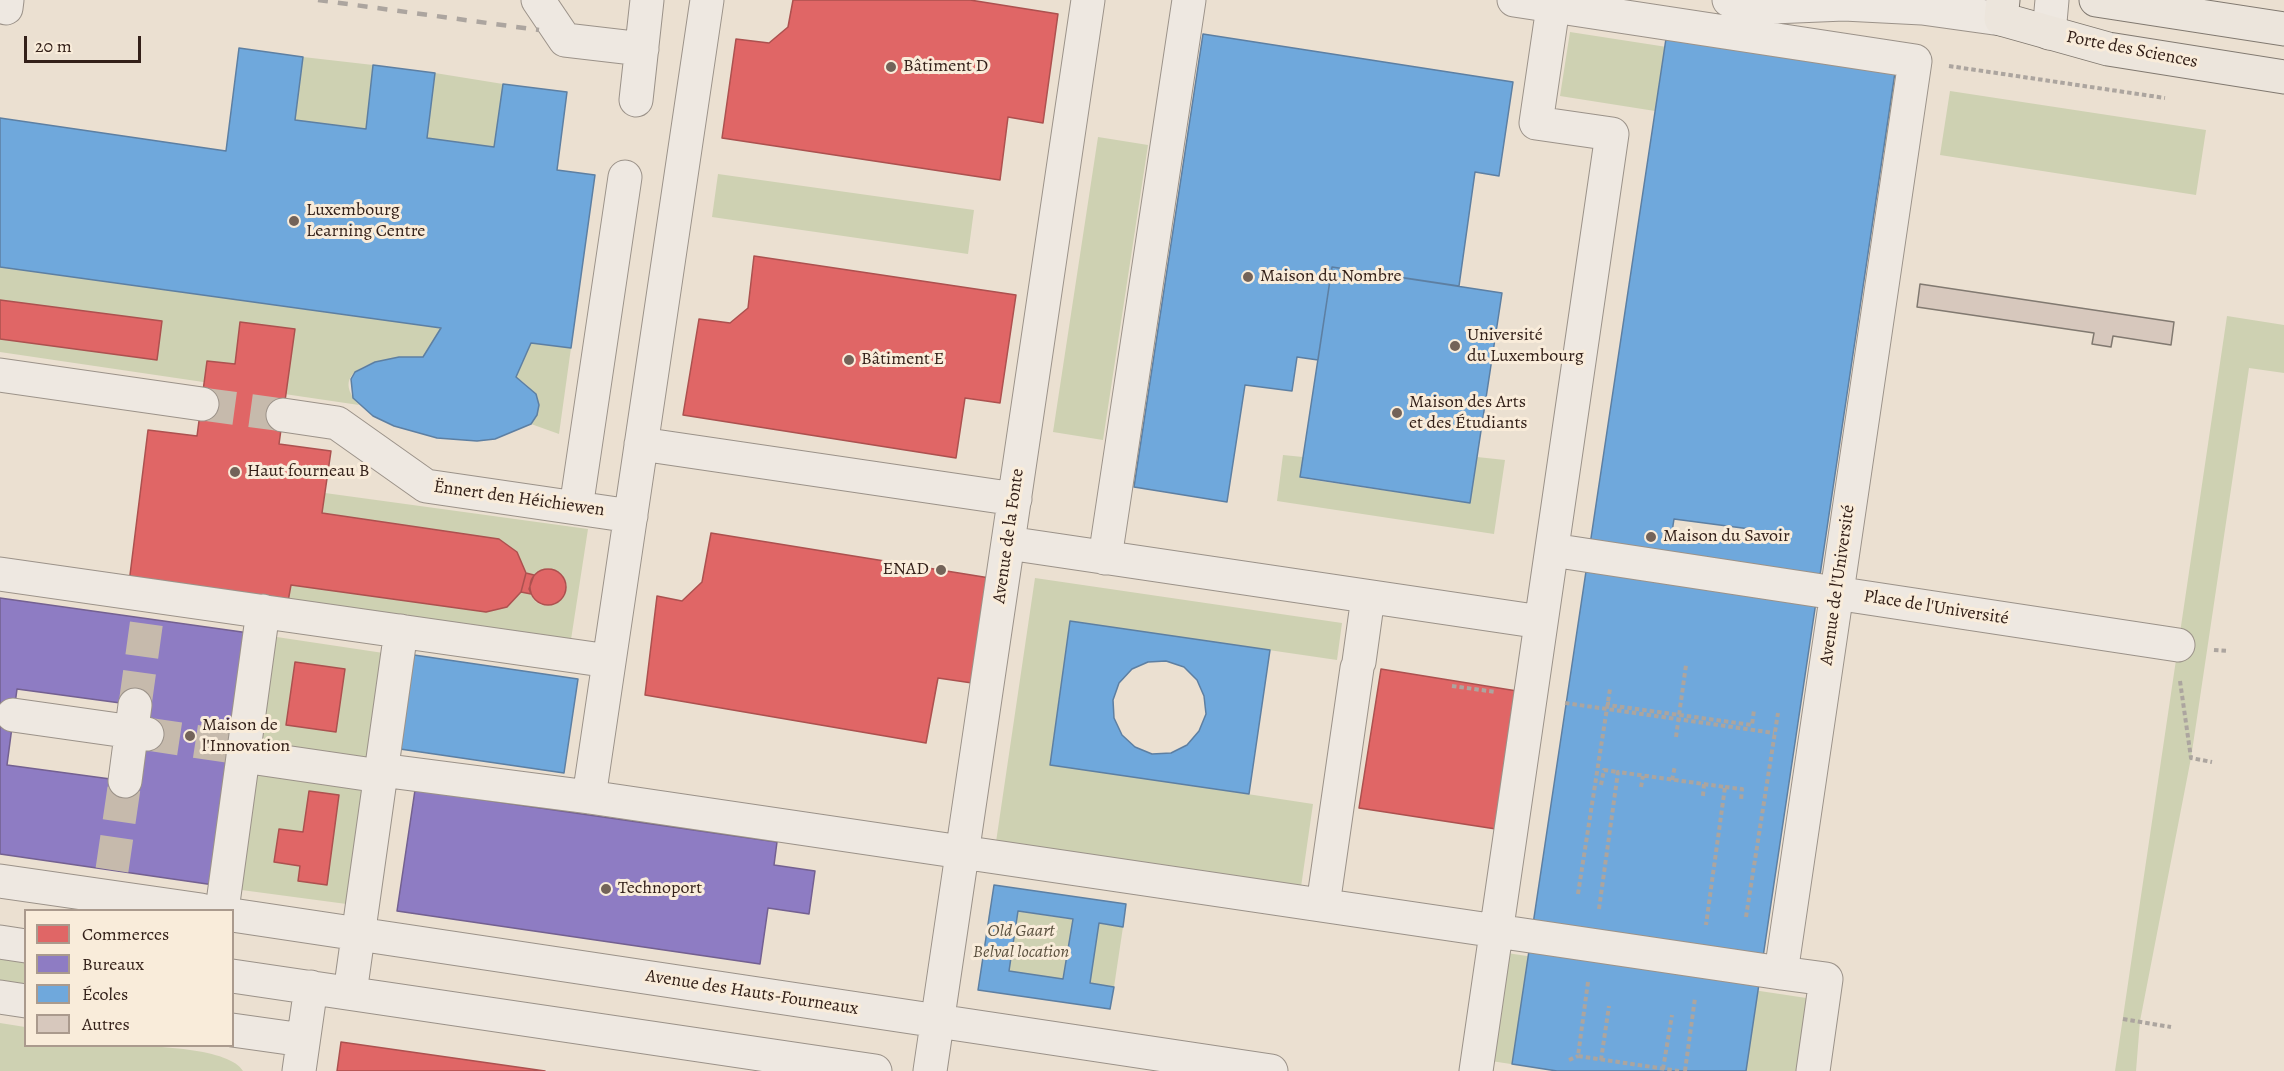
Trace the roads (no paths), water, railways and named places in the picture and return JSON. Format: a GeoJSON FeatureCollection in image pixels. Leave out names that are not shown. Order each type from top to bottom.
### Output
{"type":"FeatureCollection","features":[{"type":"Feature","properties":{"kind":"main road"},"geometry":{"type":"LineString","coordinates":[[2096,0],[2284,29]]}},
{"type":"Feature","properties":{"kind":"main road","name":"Porte des Sciences"},"geometry":{"type":"LineString","coordinates":[[2002,9],[2049,33],[2108,49],[2284,77]]}},
{"type":"Feature","properties":{"kind":"street"},"geometry":{"type":"LineString","coordinates":[[538,0],[565,40],[642,49]]}},
{"type":"Feature","properties":{"kind":"street"},"geometry":{"type":"LineString","coordinates":[[636,100],[647,0]]}},
{"type":"Feature","properties":{"kind":"street"},"geometry":{"type":"LineString","coordinates":[[589,797],[706,0]]}},
{"type":"Feature","properties":{"kind":"street","name":"Avenue de la Fonte"},"geometry":{"type":"LineString","coordinates":[[930,1071],[1088,0]]}},
{"type":"Feature","properties":{"kind":"street"},"geometry":{"type":"LineString","coordinates":[[1105,558],[1179,129],[1189,0]]}},
{"type":"Feature","properties":{"kind":"street"},"geometry":{"type":"LineString","coordinates":[[1476,1071],[1612,134],[1536,123],[1554,3],[1514,0]]}},
{"type":"Feature","properties":{"kind":"street"},"geometry":{"type":"LineString","coordinates":[[1729,0],[1772,7],[1840,2],[1949,10],[2002,9]]}},
{"type":"Feature","properties":{"kind":"street"},"geometry":{"type":"LineString","coordinates":[[2049,33],[2052,0]]}},
{"type":"Feature","properties":{"kind":"street","name":"Avenue de l'Université"},"geometry":{"type":"LineString","coordinates":[[1554,3],[1928,63],[1837,593],[1781,973]]}},
{"type":"Feature","properties":{"kind":"street"},"geometry":{"type":"LineString","coordinates":[[576,508],[625,177]]}},
{"type":"Feature","properties":{"kind":"street"},"geometry":{"type":"LineString","coordinates":[[0,375],[202,404]]}},
{"type":"Feature","properties":{"kind":"street","name":"Ënnert den Héichiewen"},"geometry":{"type":"LineString","coordinates":[[283,415],[337,423],[426,486],[631,516]]}},
{"type":"Feature","properties":{"kind":"street"},"geometry":{"type":"LineString","coordinates":[[641,444],[1015,499]]}},
{"type":"Feature","properties":{"kind":"street"},"geometry":{"type":"LineString","coordinates":[[1008,543],[1541,622]]}},
{"type":"Feature","properties":{"kind":"street","name":"Place de l'Université"},"geometry":{"type":"LineString","coordinates":[[1552,550],[2178,645]]}},
{"type":"Feature","properties":{"kind":"street"},"geometry":{"type":"LineString","coordinates":[[0,574],[149,607],[263,611],[609,661]]}},
{"type":"Feature","properties":{"kind":"street"},"geometry":{"type":"LineString","coordinates":[[1323,905],[1368,597]]}},
{"type":"Feature","properties":{"kind":"street"},"geometry":{"type":"LineString","coordinates":[[222,909],[240,750],[263,611]]}},
{"type":"Feature","properties":{"kind":"street"},"geometry":{"type":"LineString","coordinates":[[350,993],[401,631]]}},
{"type":"Feature","properties":{"kind":"street"},"geometry":{"type":"LineString","coordinates":[[13,715],[138,724],[125,781]]}},
{"type":"Feature","properties":{"kind":"street"},"geometry":{"type":"LineString","coordinates":[[240,750],[381,773],[589,797],[1826,980],[1813,1071]]}},
{"type":"Feature","properties":{"kind":"street"},"geometry":{"type":"LineString","coordinates":[[0,881],[110,884],[198,909]]}},
{"type":"Feature","properties":{"kind":"street","name":"Avenue des Hauts-Fourneaux"},"geometry":{"type":"LineString","coordinates":[[234,915],[1271,1071]]}},
{"type":"Feature","properties":{"kind":"street"},"geometry":{"type":"LineString","coordinates":[[0,942],[24,946]]}},
{"type":"Feature","properties":{"kind":"street"},"geometry":{"type":"LineString","coordinates":[[234,976],[875,1071]]}},
{"type":"Feature","properties":{"kind":"street"},"geometry":{"type":"LineString","coordinates":[[234,1031],[301,1056],[311,987]]}},
{"type":"Feature","properties":{"kind":"street"},"geometry":{"type":"LineString","coordinates":[[0,998],[24,1001]]}},
{"type":"Feature","properties":{"kind":"tunnel"},"geometry":{"type":"LineString","coordinates":[[202,404],[283,415]]}},
{"type":"Feature","properties":{"kind":"tunnel"},"geometry":{"type":"LineString","coordinates":[[135,705],[147,619]]}},
{"type":"Feature","properties":{"kind":"tunnel"},"geometry":{"type":"LineString","coordinates":[[147,734],[233,747]]}},
{"type":"Feature","properties":{"kind":"tunnel"},"geometry":{"type":"LineString","coordinates":[[112,870],[125,781]]}},
{"type":"Feature","properties":{"kind":"railway"},"geometry":{"type":"LineString","coordinates":[[318,0],[539,30]]}},
{"type":"Feature","properties":{"kind":"place","name":"Bâtiment D"},"geometry":{"type":"Point","coordinates":[891,67]}},
{"type":"Feature","properties":{"kind":"place","name":"Luxembourg Learning Centre"},"geometry":{"type":"Point","coordinates":[294,221]}},
{"type":"Feature","properties":{"kind":"place","name":"Maison du Nombre"},"geometry":{"type":"Point","coordinates":[1248,277]}},
{"type":"Feature","properties":{"kind":"place","name":"Université du Luxembourg"},"geometry":{"type":"Point","coordinates":[1455,346]}},
{"type":"Feature","properties":{"kind":"place","name":"Bâtiment E"},"geometry":{"type":"Point","coordinates":[849,360]}},
{"type":"Feature","properties":{"kind":"place","name":"Maison des Arts et des Étudiants"},"geometry":{"type":"Point","coordinates":[1397,413]}},
{"type":"Feature","properties":{"kind":"place","name":"Haut fourneau B"},"geometry":{"type":"Point","coordinates":[235,472]}},
{"type":"Feature","properties":{"kind":"place","name":"Maison du Savoir"},"geometry":{"type":"Point","coordinates":[1651,537]}},
{"type":"Feature","properties":{"kind":"place","name":"ENAD"},"geometry":{"type":"Point","coordinates":[941,570]}},
{"type":"Feature","properties":{"kind":"place","name":"Maison de l'Innovation"},"geometry":{"type":"Point","coordinates":[190,736]}},
{"type":"Feature","properties":{"kind":"place","name":"Technoport"},"geometry":{"type":"Point","coordinates":[606,889]}},
{"type":"Feature","properties":{"kind":"park label","name":"Old Gaart Belval location"},"geometry":{"type":"Point","coordinates":[1021,942]}}]}
